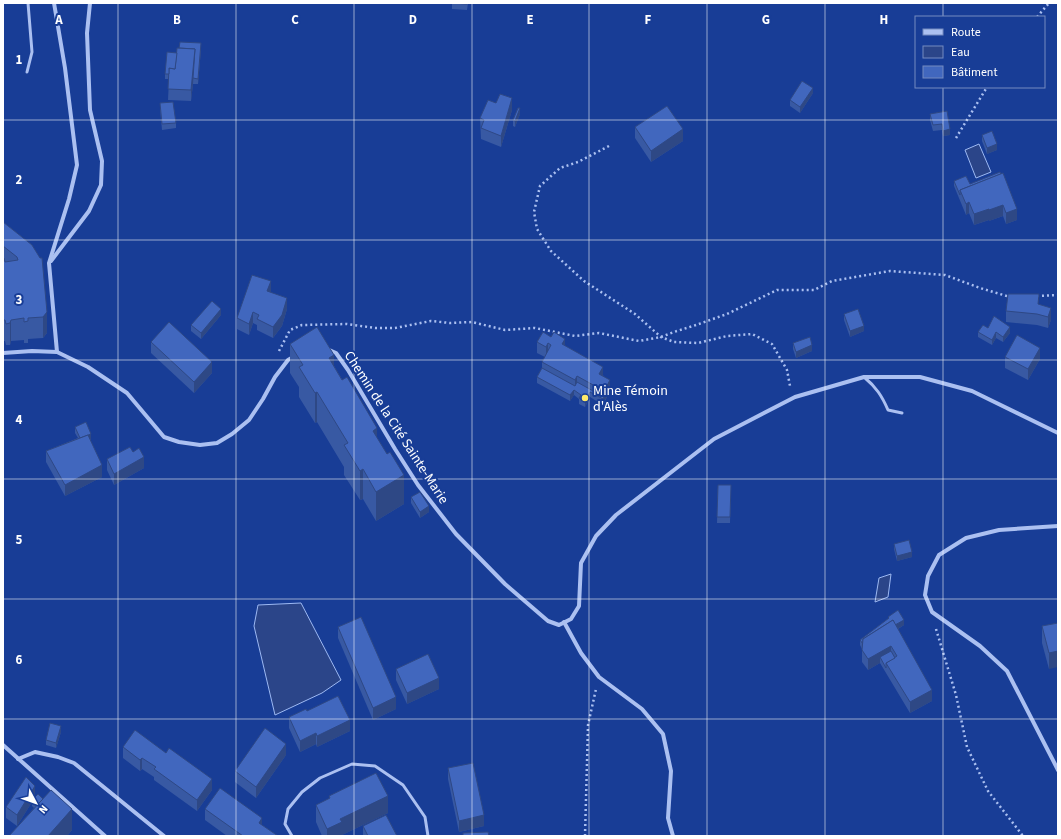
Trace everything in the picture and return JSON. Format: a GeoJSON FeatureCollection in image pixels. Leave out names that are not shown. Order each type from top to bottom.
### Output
{"type":"FeatureCollection","features":[{"type":"Feature","properties":{"kind":"street"},"geometry":{"type":"LineString","coordinates":[[54,3],[65,68],[77,165],[49,263],[57,352]]}},
{"type":"Feature","properties":{"kind":"street"},"geometry":{"type":"LineString","coordinates":[[49,263],[89,211],[101,185],[102,161],[90,110],[87,33],[90,3]]}},
{"type":"Feature","properties":{"kind":"street","name":"Chemin de la Cité Sainte-Marie"},"geometry":{"type":"LineString","coordinates":[[325,348],[336,353],[348,370],[418,485],[456,534],[506,584],[548,621],[559,624],[564,622]]}},
{"type":"Feature","properties":{"kind":"street"},"geometry":{"type":"LineString","coordinates":[[3,353],[32,351],[57,352],[88,367],[127,393],[164,437],[179,442],[200,445],[217,443],[232,434],[249,420],[275,377],[288,360],[300,353]]}},
{"type":"Feature","properties":{"kind":"street"},"geometry":{"type":"LineString","coordinates":[[673,836],[668,818],[671,771],[663,734],[642,709],[599,677],[581,653],[564,622],[571,619],[579,606],[581,563],[596,536],[616,515],[714,439],[793,398],[864,377],[920,377],[972,390],[1058,433]]}},
{"type":"Feature","properties":{"kind":"street"},"geometry":{"type":"LineString","coordinates":[[1058,526],[999,530],[966,538],[939,555],[928,576],[924,595],[932,612],[980,646],[1007,671],[1058,770]]}},
{"type":"Feature","properties":{"kind":"street"},"geometry":{"type":"LineString","coordinates":[[3,745],[105,836]]}},
{"type":"Feature","properties":{"kind":"street"},"geometry":{"type":"LineString","coordinates":[[18,759],[35,752],[58,756],[74,763],[164,836]]}},
{"type":"Feature","properties":{"kind":"lane"},"geometry":{"type":"LineString","coordinates":[[27,72],[32,52],[28,3]]}},
{"type":"Feature","properties":{"kind":"lane"},"geometry":{"type":"LineString","coordinates":[[864,377],[874,386],[883,398],[888,410],[902,413]]}},
{"type":"Feature","properties":{"kind":"lane"},"geometry":{"type":"LineString","coordinates":[[292,836],[285,824],[286,816],[288,809],[302,792],[320,778],[352,764],[375,766],[402,785],[424,817],[428,836]]}},
{"type":"Feature","properties":{"kind":"path"},"geometry":{"type":"LineString","coordinates":[[1038,16],[1049,3]]}},
{"type":"Feature","properties":{"kind":"path"},"geometry":{"type":"LineString","coordinates":[[956,138],[986,88]]}},
{"type":"Feature","properties":{"kind":"path"},"geometry":{"type":"LineString","coordinates":[[608,146],[578,162],[560,168],[540,186],[534,212],[537,229],[552,251],[584,281],[635,314],[662,337],[674,342],[698,343],[727,336],[752,334],[772,344],[787,370],[793,398]]}},
{"type":"Feature","properties":{"kind":"path"},"geometry":{"type":"LineString","coordinates":[[279,352],[290,330],[302,324],[347,324],[375,328],[395,328],[431,321],[450,323],[472,322],[505,330],[535,328],[575,336],[599,333],[639,340],[662,337],[727,314],[777,290],[814,290],[832,280],[890,271],[945,275],[980,288],[1010,297],[1018,297]]}},
{"type":"Feature","properties":{"kind":"path"},"geometry":{"type":"LineString","coordinates":[[1033,296],[1058,295]]}},
{"type":"Feature","properties":{"kind":"path"},"geometry":{"type":"LineString","coordinates":[[932,612],[956,695],[967,747],[988,791],[1023,836]]}},
{"type":"Feature","properties":{"kind":"path"},"geometry":{"type":"LineString","coordinates":[[585,836],[588,725],[599,677]]}},
{"type":"Feature","properties":{"kind":"water"},"geometry":{"type":"Polygon","coordinates":[[[979,144],[991,172],[976,178],[965,150],[979,144]]]}},
{"type":"Feature","properties":{"kind":"water"},"geometry":{"type":"Polygon","coordinates":[[[891,574],[888,597],[875,602],[879,578],[891,574]]]}},
{"type":"Feature","properties":{"kind":"water"},"geometry":{"type":"Polygon","coordinates":[[[301,603],[341,680],[322,693],[275,715],[254,626],[258,605],[301,603]]]}},
{"type":"Feature","properties":{"kind":"building"},"geometry":{"type":"Polygon","coordinates":[[[180,42],[201,43],[198,79],[193,78],[195,49],[179,48],[180,42]]]}},
{"type":"Feature","properties":{"kind":"building"},"geometry":{"type":"Polygon","coordinates":[[[177,48],[195,49],[191,90],[168,89],[169,68],[175,69],[177,48]]]}},
{"type":"Feature","properties":{"kind":"building"},"geometry":{"type":"Polygon","coordinates":[[[167,52],[177,53],[175,69],[169,68],[169,74],[165,74],[167,52]]]}},
{"type":"Feature","properties":{"kind":"building"},"geometry":{"type":"Polygon","coordinates":[[[802,81],[813,88],[800,107],[790,100],[802,81]]]}},
{"type":"Feature","properties":{"kind":"building"},"geometry":{"type":"Polygon","coordinates":[[[500,94],[512,98],[501,136],[481,128],[484,120],[480,118],[488,100],[496,103],[500,94]]]}},
{"type":"Feature","properties":{"kind":"building"},"geometry":{"type":"Polygon","coordinates":[[[173,102],[176,123],[162,124],[160,103],[173,102]]]}},
{"type":"Feature","properties":{"kind":"building"},"geometry":{"type":"Polygon","coordinates":[[[667,106],[683,129],[651,151],[635,127],[667,106]]]}},
{"type":"Feature","properties":{"kind":"building"},"geometry":{"type":"Polygon","coordinates":[[[518,108],[520,108],[515,121],[513,120],[518,108]]]}},
{"type":"Feature","properties":{"kind":"building"},"geometry":{"type":"Polygon","coordinates":[[[947,111],[950,129],[943,131],[942,124],[933,125],[930,114],[947,111]]]}},
{"type":"Feature","properties":{"kind":"building"},"geometry":{"type":"Polygon","coordinates":[[[992,131],[997,144],[987,148],[982,135],[992,131]]]}},
{"type":"Feature","properties":{"kind":"building"},"geometry":{"type":"Polygon","coordinates":[[[1000,172],[1001,174],[960,190],[960,195],[954,181],[966,176],[970,184],[1000,172]]]}},
{"type":"Feature","properties":{"kind":"building"},"geometry":{"type":"Polygon","coordinates":[[[1003,173],[1017,209],[1006,213],[1003,205],[974,214],[969,202],[966,204],[960,190],[1003,173]]]}},
{"type":"Feature","properties":{"kind":"building"},"geometry":{"type":"Polygon","coordinates":[[[3,222],[32,245],[40,258],[42,258],[47,312],[43,317],[28,318],[28,321],[24,322],[24,318],[11,320],[10,323],[6,324],[5,320],[3,320],[3,258],[5,262],[18,260],[17,257],[3,246],[3,222]]]}},
{"type":"Feature","properties":{"kind":"building"},"geometry":{"type":"Polygon","coordinates":[[[252,275],[271,281],[267,291],[287,298],[282,315],[273,327],[257,319],[259,315],[253,312],[249,324],[237,318],[252,275]]]}},
{"type":"Feature","properties":{"kind":"building"},"geometry":{"type":"Polygon","coordinates":[[[1008,294],[1039,294],[1038,304],[1051,308],[1048,317],[1037,314],[1006,311],[1008,294]]]}},
{"type":"Feature","properties":{"kind":"building"},"geometry":{"type":"Polygon","coordinates":[[[212,301],[221,309],[201,333],[191,325],[212,301]]]}},
{"type":"Feature","properties":{"kind":"building"},"geometry":{"type":"Polygon","coordinates":[[[858,309],[864,326],[850,331],[844,314],[858,309]]]}},
{"type":"Feature","properties":{"kind":"building"},"geometry":{"type":"Polygon","coordinates":[[[994,316],[1010,327],[1003,337],[996,332],[992,340],[978,332],[983,325],[988,328],[994,316]]]}},
{"type":"Feature","properties":{"kind":"building"},"geometry":{"type":"Polygon","coordinates":[[[169,322],[212,362],[194,382],[151,342],[169,322]]]}},
{"type":"Feature","properties":{"kind":"building"},"geometry":{"type":"Polygon","coordinates":[[[317,327],[334,355],[329,358],[342,380],[347,377],[377,428],[373,431],[387,454],[390,452],[404,475],[376,492],[363,469],[360,471],[344,445],[348,443],[317,392],[315,393],[299,367],[303,365],[290,344],[317,327]]]}},
{"type":"Feature","properties":{"kind":"building"},"geometry":{"type":"Polygon","coordinates":[[[543,332],[551,337],[554,332],[565,339],[562,344],[603,367],[599,374],[610,380],[604,391],[577,376],[575,380],[542,362],[551,345],[548,343],[546,347],[537,342],[543,332]]]}},
{"type":"Feature","properties":{"kind":"building"},"geometry":{"type":"Polygon","coordinates":[[[1017,335],[1040,348],[1028,369],[1005,357],[1017,335]]]}},
{"type":"Feature","properties":{"kind":"building"},"geometry":{"type":"Polygon","coordinates":[[[810,337],[812,345],[796,352],[793,343],[810,337]]]}},
{"type":"Feature","properties":{"kind":"building"},"geometry":{"type":"Polygon","coordinates":[[[542,368],[575,386],[577,382],[604,397],[603,399],[590,392],[585,402],[579,398],[581,395],[574,390],[570,395],[537,377],[542,368]]]}},
{"type":"Feature","properties":{"kind":"building"},"geometry":{"type":"Polygon","coordinates":[[[86,422],[91,434],[80,438],[75,427],[86,422]]]}},
{"type":"Feature","properties":{"kind":"building"},"geometry":{"type":"Polygon","coordinates":[[[88,435],[102,465],[65,485],[46,451],[88,435]]]}},
{"type":"Feature","properties":{"kind":"building"},"geometry":{"type":"Polygon","coordinates":[[[130,447],[133,452],[139,448],[144,457],[114,474],[107,459],[130,447]]]}},
{"type":"Feature","properties":{"kind":"building"},"geometry":{"type":"Polygon","coordinates":[[[718,485],[731,485],[730,517],[717,517],[718,485]]]}},
{"type":"Feature","properties":{"kind":"building"},"geometry":{"type":"Polygon","coordinates":[[[420,492],[429,506],[420,512],[411,497],[420,492]]]}},
{"type":"Feature","properties":{"kind":"building"},"geometry":{"type":"Polygon","coordinates":[[[909,540],[912,552],[897,556],[894,544],[909,540]]]}},
{"type":"Feature","properties":{"kind":"building"},"geometry":{"type":"Polygon","coordinates":[[[898,610],[904,620],[895,625],[893,620],[863,639],[863,644],[860,640],[898,610]]]}},
{"type":"Feature","properties":{"kind":"building"},"geometry":{"type":"Polygon","coordinates":[[[361,617],[396,697],[373,708],[338,627],[361,617]]]}},
{"type":"Feature","properties":{"kind":"building"},"geometry":{"type":"Polygon","coordinates":[[[893,620],[932,690],[910,702],[886,663],[897,656],[891,646],[868,659],[862,650],[863,639],[893,620]]]}},
{"type":"Feature","properties":{"kind":"building"},"geometry":{"type":"Polygon","coordinates":[[[1058,623],[1058,651],[1049,653],[1042,626],[1058,623]]]}},
{"type":"Feature","properties":{"kind":"building"},"geometry":{"type":"Polygon","coordinates":[[[891,651],[895,658],[886,663],[886,668],[880,657],[891,651]]]}},
{"type":"Feature","properties":{"kind":"building"},"geometry":{"type":"Polygon","coordinates":[[[428,654],[439,678],[407,693],[396,669],[428,654]]]}},
{"type":"Feature","properties":{"kind":"building"},"geometry":{"type":"Polygon","coordinates":[[[338,696],[350,720],[317,736],[316,733],[300,741],[289,717],[306,709],[307,711],[338,696]]]}},
{"type":"Feature","properties":{"kind":"building"},"geometry":{"type":"Polygon","coordinates":[[[50,723],[61,726],[56,743],[46,740],[50,723]]]}},
{"type":"Feature","properties":{"kind":"building"},"geometry":{"type":"Polygon","coordinates":[[[265,728],[286,744],[256,787],[235,771],[265,728]]]}},
{"type":"Feature","properties":{"kind":"building"},"geometry":{"type":"Polygon","coordinates":[[[135,730],[166,753],[169,748],[212,779],[197,800],[154,769],[156,767],[142,758],[140,760],[123,747],[135,730]]]}},
{"type":"Feature","properties":{"kind":"building"},"geometry":{"type":"Polygon","coordinates":[[[473,763],[484,815],[459,821],[448,768],[473,763]]]}},
{"type":"Feature","properties":{"kind":"building"},"geometry":{"type":"Polygon","coordinates":[[[376,773],[388,796],[340,819],[342,822],[327,829],[316,805],[330,798],[329,796],[376,773]]]}},
{"type":"Feature","properties":{"kind":"building"},"geometry":{"type":"Polygon","coordinates":[[[26,777],[35,786],[17,815],[6,807],[26,777]]]}},
{"type":"Feature","properties":{"kind":"building"},"geometry":{"type":"Polygon","coordinates":[[[220,788],[262,818],[259,823],[278,836],[243,836],[205,809],[220,788]]]}},
{"type":"Feature","properties":{"kind":"building"},"geometry":{"type":"Polygon","coordinates":[[[51,790],[72,809],[48,836],[9,836],[51,790]]]}},
{"type":"Feature","properties":{"kind":"building"},"geometry":{"type":"Polygon","coordinates":[[[38,794],[43,799],[37,805],[32,800],[38,794]]]}},
{"type":"Feature","properties":{"kind":"building"},"geometry":{"type":"Polygon","coordinates":[[[386,815],[397,836],[368,836],[363,826],[386,815]]]}},
{"type":"Feature","properties":{"kind":"building"},"geometry":{"type":"Polygon","coordinates":[[[488,832],[489,836],[463,836],[463,833],[488,832]]]}},
{"type":"Feature","properties":{"kind":"place","name":"Mine Témoin d'Alès"},"geometry":{"type":"Point","coordinates":[585,398]}}]}
